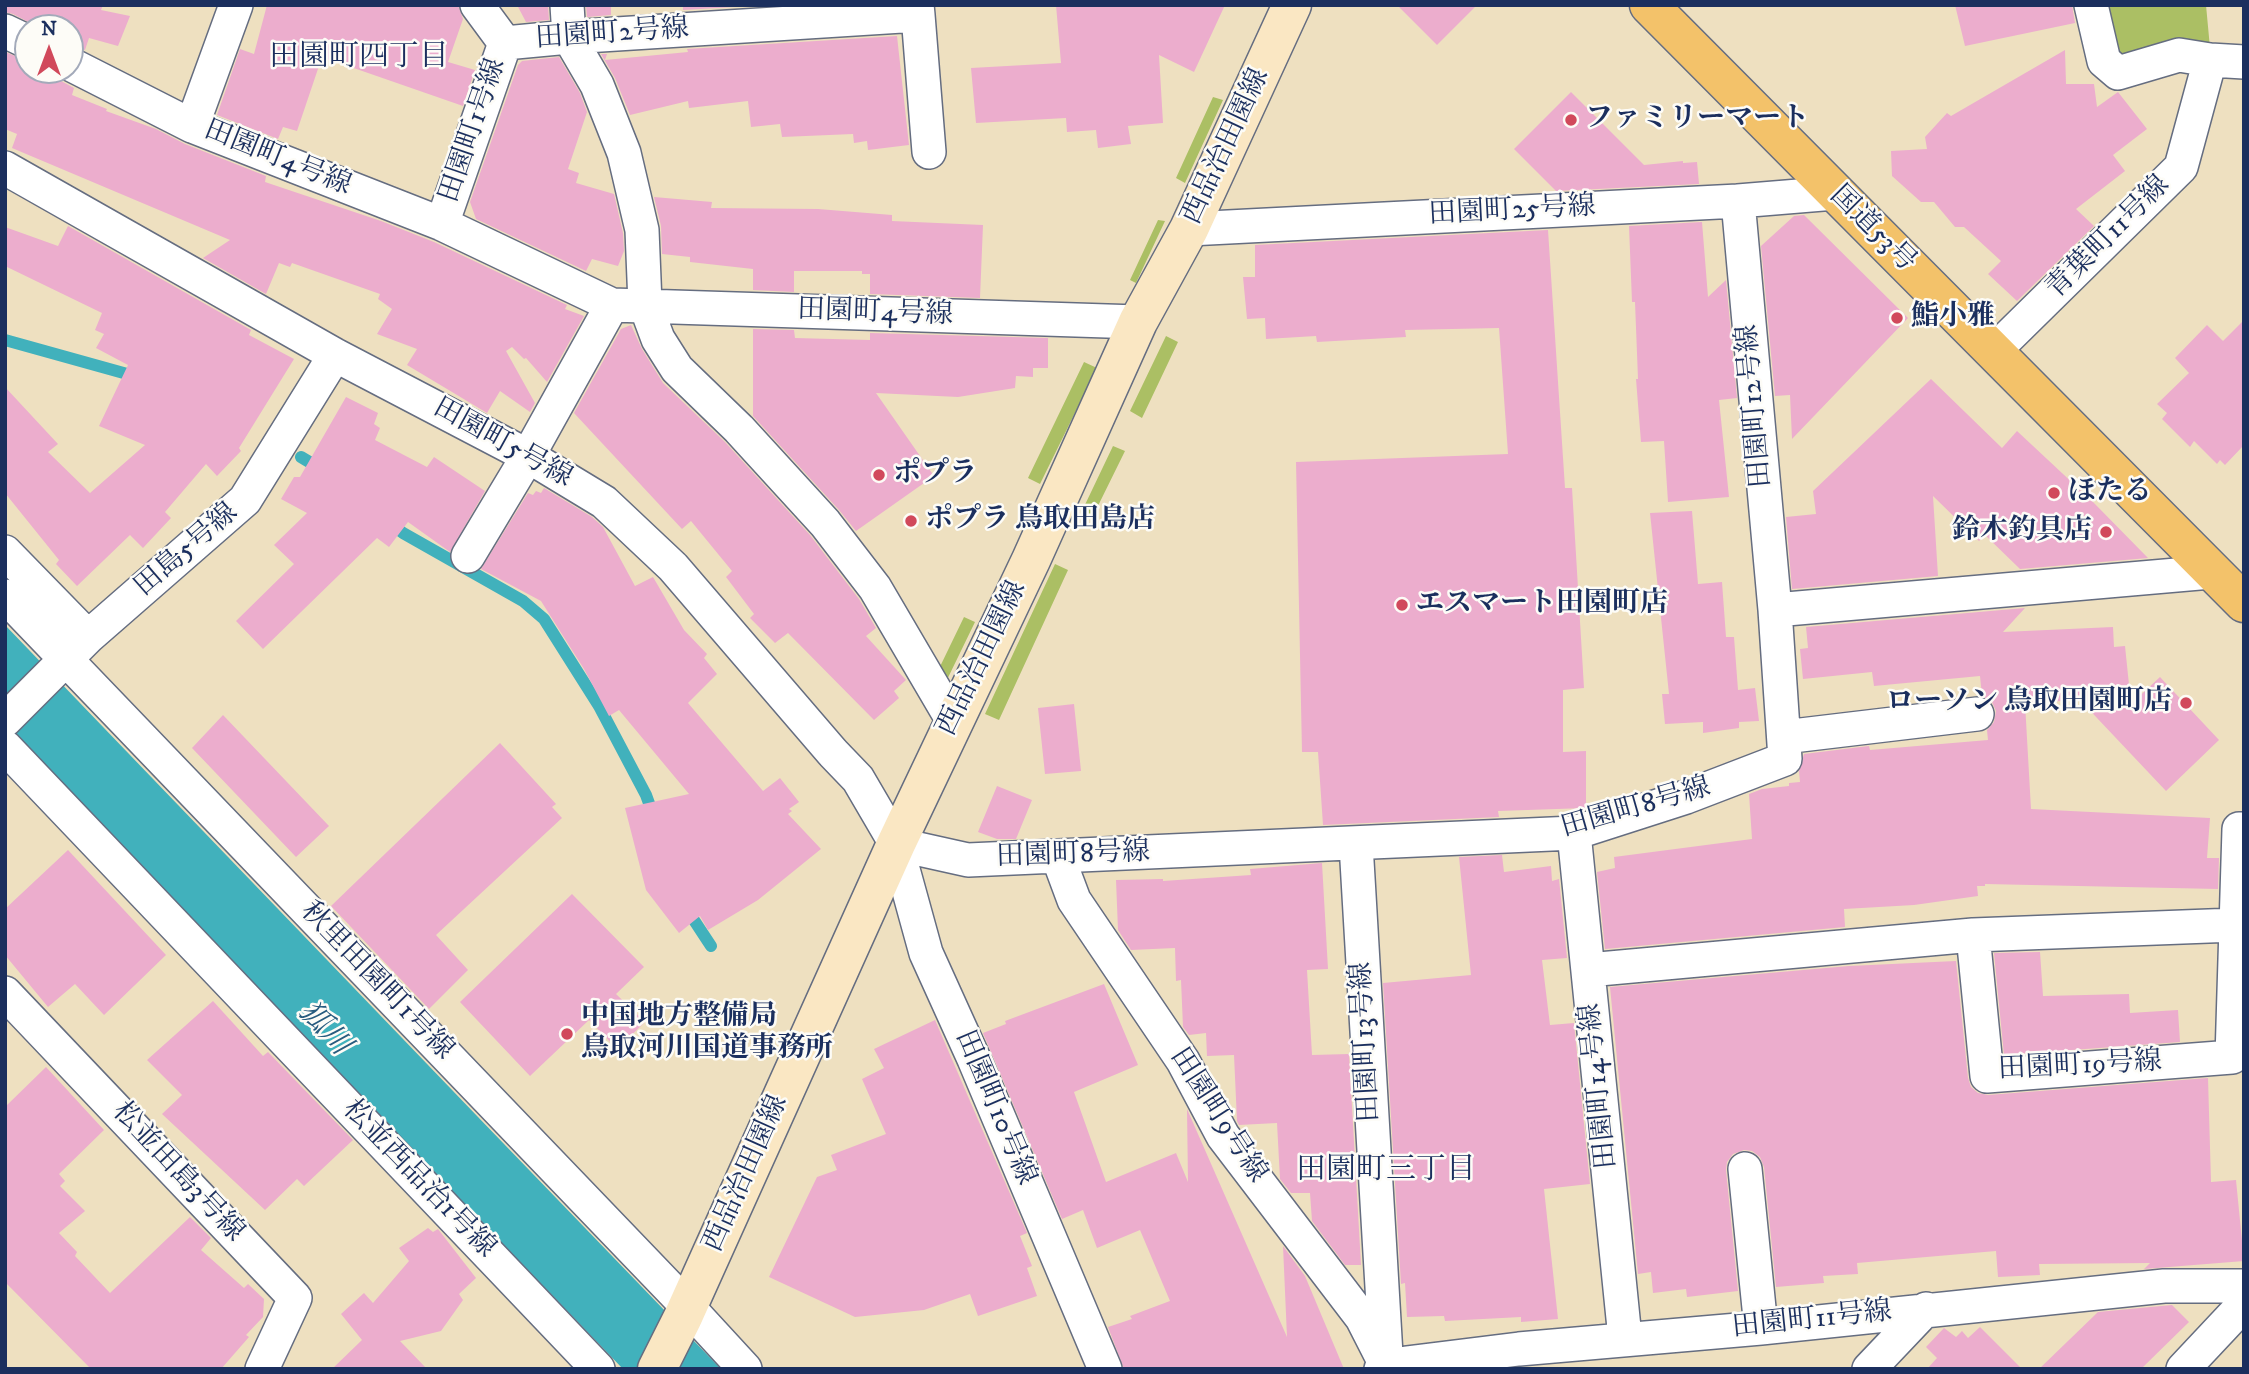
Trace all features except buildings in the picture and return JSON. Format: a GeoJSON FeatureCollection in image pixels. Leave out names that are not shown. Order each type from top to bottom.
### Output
{"type":"FeatureCollection","features":[{"type":"Feature","properties":{"kind":"highway","name":"国道53号"},"geometry":{"type":"LineString","coordinates":[[1649,5],[2244,603]]}},
{"type":"Feature","properties":{"kind":"street","name":"田園町4号線"},"geometry":{"type":"LineString","coordinates":[[236,5],[192,126],[442,224],[612,305],[1139,322]]}},
{"type":"Feature","properties":{"kind":"street","name":"田園町1号線"},"geometry":{"type":"LineString","coordinates":[[442,224],[505,43],[477,5]]}},
{"type":"Feature","properties":{"kind":"street","name":"西品治田園線"},"geometry":{"type":"LineString","coordinates":[[656,1369],[1139,322],[1189,229],[1292,5]]}},
{"type":"Feature","properties":{"kind":"street"},"geometry":{"type":"LineString","coordinates":[[2091,5],[2104,61],[2118,72],[2179,55],[2244,62]]}},
{"type":"Feature","properties":{"kind":"street"},"geometry":{"type":"LineString","coordinates":[[918,10],[929,152]]}},
{"type":"Feature","properties":{"kind":"street","name":"田園町2号線"},"geometry":{"type":"LineString","coordinates":[[505,43],[568,21],[918,10]]}},
{"type":"Feature","properties":{"kind":"street"},"geometry":{"type":"LineString","coordinates":[[568,21],[624,153],[642,230],[645,304],[659,339],[677,369],[739,429],[825,523],[875,588],[953,721]]}},
{"type":"Feature","properties":{"kind":"street","name":"青葉町11号線"},"geometry":{"type":"LineString","coordinates":[[1993,352],[2181,167],[2210,60]]}},
{"type":"Feature","properties":{"kind":"street"},"geometry":{"type":"LineString","coordinates":[[84,71],[192,126]]}},
{"type":"Feature","properties":{"kind":"street","name":"田園町5号線"},"geometry":{"type":"LineString","coordinates":[[5,168],[335,355],[528,456],[604,502],[673,567],[858,779],[896,844]]}},
{"type":"Feature","properties":{"kind":"street","name":"田園町25号線"},"geometry":{"type":"LineString","coordinates":[[1189,229],[1738,201],[1835,193]]}},
{"type":"Feature","properties":{"kind":"street","name":"田園町12号線"},"geometry":{"type":"LineString","coordinates":[[1738,201],[1775,610]]}},
{"type":"Feature","properties":{"kind":"street"},"geometry":{"type":"LineString","coordinates":[[468,556],[528,456],[612,305]]}},
{"type":"Feature","properties":{"kind":"street","name":"田島5号線"},"geometry":{"type":"LineString","coordinates":[[5,720],[70,654],[245,500],[335,355]]}},
{"type":"Feature","properties":{"kind":"street"},"geometry":{"type":"LineString","coordinates":[[5,552],[70,654]]}},
{"type":"Feature","properties":{"kind":"street"},"geometry":{"type":"LineString","coordinates":[[1775,610],[2211,572]]}},
{"type":"Feature","properties":{"kind":"street","name":"秋里田園町1号線"},"geometry":{"type":"LineString","coordinates":[[5,596],[70,654],[685,1311],[745,1369]]}},
{"type":"Feature","properties":{"kind":"street","name":"田園町8号線"},"geometry":{"type":"LineString","coordinates":[[896,844],[968,860],[1574,833],[1686,797],[1785,759],[1775,610]]}},
{"type":"Feature","properties":{"kind":"street"},"geometry":{"type":"LineString","coordinates":[[1784,737],[1977,714]]}},
{"type":"Feature","properties":{"kind":"street","name":"松並西品治1号線"},"geometry":{"type":"LineString","coordinates":[[5,747],[598,1369]]}},
{"type":"Feature","properties":{"kind":"street","name":"田園町19号線"},"geometry":{"type":"LineString","coordinates":[[1973,935],[1987,1076],[2232,1057],[2239,829],[2244,829]]}},
{"type":"Feature","properties":{"kind":"street","name":"田園町14号線"},"geometry":{"type":"LineString","coordinates":[[1574,833],[1625,1338]]}},
{"type":"Feature","properties":{"kind":"street","name":"田園町10号線"},"geometry":{"type":"LineString","coordinates":[[896,844],[926,953],[974,1059],[1105,1369]]}},
{"type":"Feature","properties":{"kind":"street","name":"田園町13号線"},"geometry":{"type":"LineString","coordinates":[[1356,844],[1385,1368]]}},
{"type":"Feature","properties":{"kind":"street","name":"田園町9号線"},"geometry":{"type":"LineString","coordinates":[[1058,857],[1074,900],[1183,1061],[1223,1136],[1362,1318],[1385,1368]]}},
{"type":"Feature","properties":{"kind":"street"},"geometry":{"type":"LineString","coordinates":[[1588,970],[1973,935],[2235,925]]}},
{"type":"Feature","properties":{"kind":"street","name":"松並田島3号線"},"geometry":{"type":"LineString","coordinates":[[5,993],[295,1298],[262,1369]]}},
{"type":"Feature","properties":{"kind":"street"},"geometry":{"type":"LineString","coordinates":[[1745,1169],[1761,1328]]}},
{"type":"Feature","properties":{"kind":"street","name":"田園町11号線"},"geometry":{"type":"LineString","coordinates":[[1385,1368],[1518,1349],[1761,1328],[2164,1286],[2244,1286]]}},
{"type":"Feature","properties":{"kind":"street"},"geometry":{"type":"LineString","coordinates":[[2188,1367],[2244,1304]]}},
{"type":"Feature","properties":{"kind":"street"},"geometry":{"type":"LineString","coordinates":[[1869,1369],[1926,1309]]}},
{"type":"Feature","properties":{"kind":"green space"},"geometry":{"type":"Polygon","coordinates":[[[2102,5],[2206,5],[2210,48],[2126,59],[2112,49],[2102,5]]]}},
{"type":"Feature","properties":{"kind":"green space"},"geometry":{"type":"Polygon","coordinates":[[[1213,97],[1223,100],[1185,183],[1176,178],[1213,97]]]}},
{"type":"Feature","properties":{"kind":"green space"},"geometry":{"type":"Polygon","coordinates":[[[1158,220],[1165,221],[1136,283],[1130,280],[1158,220]]]}},
{"type":"Feature","properties":{"kind":"green space"},"geometry":{"type":"Polygon","coordinates":[[[1166,336],[1178,342],[1142,418],[1130,411],[1166,336]]]}},
{"type":"Feature","properties":{"kind":"green space"},"geometry":{"type":"Polygon","coordinates":[[[1084,362],[1097,368],[1040,484],[1028,478],[1084,362]]]}},
{"type":"Feature","properties":{"kind":"green space"},"geometry":{"type":"Polygon","coordinates":[[[1113,446],[1125,451],[1093,516],[1082,511],[1113,446]]]}},
{"type":"Feature","properties":{"kind":"green space"},"geometry":{"type":"Polygon","coordinates":[[[1055,564],[1068,570],[999,720],[985,714],[1055,564]]]}},
{"type":"Feature","properties":{"kind":"green space"},"geometry":{"type":"Polygon","coordinates":[[[964,617],[975,622],[943,688],[934,679],[964,617]]]}},
{"type":"Feature","properties":{"kind":"water","name":"狐川"},"geometry":{"type":"Polygon","coordinates":[[[5,625],[721,1369],[623,1369],[491,1232],[5,722],[5,625]]]}},
{"type":"Feature","properties":{"kind":"waterway"},"geometry":{"type":"LineString","coordinates":[[5,340],[138,377]]}},
{"type":"Feature","properties":{"kind":"waterway"},"geometry":{"type":"LineString","coordinates":[[301,457],[321,469]]}},
{"type":"Feature","properties":{"kind":"waterway"},"geometry":{"type":"LineString","coordinates":[[387,521],[403,533],[523,601],[544,619],[599,706],[646,795],[654,817]]}},
{"type":"Feature","properties":{"kind":"waterway"},"geometry":{"type":"LineString","coordinates":[[686,908],[711,946]]}},
{"type":"Feature","properties":{"kind":"place","name":"ファミリーマート"},"geometry":{"type":"Point","coordinates":[1571,120]}},
{"type":"Feature","properties":{"kind":"place","name":"鮨小雅"},"geometry":{"type":"Point","coordinates":[1897,318]}},
{"type":"Feature","properties":{"kind":"place","name":"ポプラ"},"geometry":{"type":"Point","coordinates":[879,475]}},
{"type":"Feature","properties":{"kind":"place","name":"ほたる"},"geometry":{"type":"Point","coordinates":[2054,493]}},
{"type":"Feature","properties":{"kind":"place","name":"ポプラ 鳥取田島店"},"geometry":{"type":"Point","coordinates":[911,521]}},
{"type":"Feature","properties":{"kind":"place","name":"鈴木釣具店"},"geometry":{"type":"Point","coordinates":[2106,532]}},
{"type":"Feature","properties":{"kind":"place","name":"エスマート田園町店"},"geometry":{"type":"Point","coordinates":[1402,605]}},
{"type":"Feature","properties":{"kind":"place","name":"ローソン 鳥取田園町店"},"geometry":{"type":"Point","coordinates":[2186,703]}},
{"type":"Feature","properties":{"kind":"place","name":"中国地方整備局 鳥取河川国道事務所"},"geometry":{"type":"Point","coordinates":[567,1034]}},
{"type":"Feature","properties":{"kind":"district","name":"田園町四丁目"},"geometry":{"type":"Point","coordinates":[359,59]}},
{"type":"Feature","properties":{"kind":"district","name":"田園町三丁目"},"geometry":{"type":"Point","coordinates":[1386,1172]}}]}
